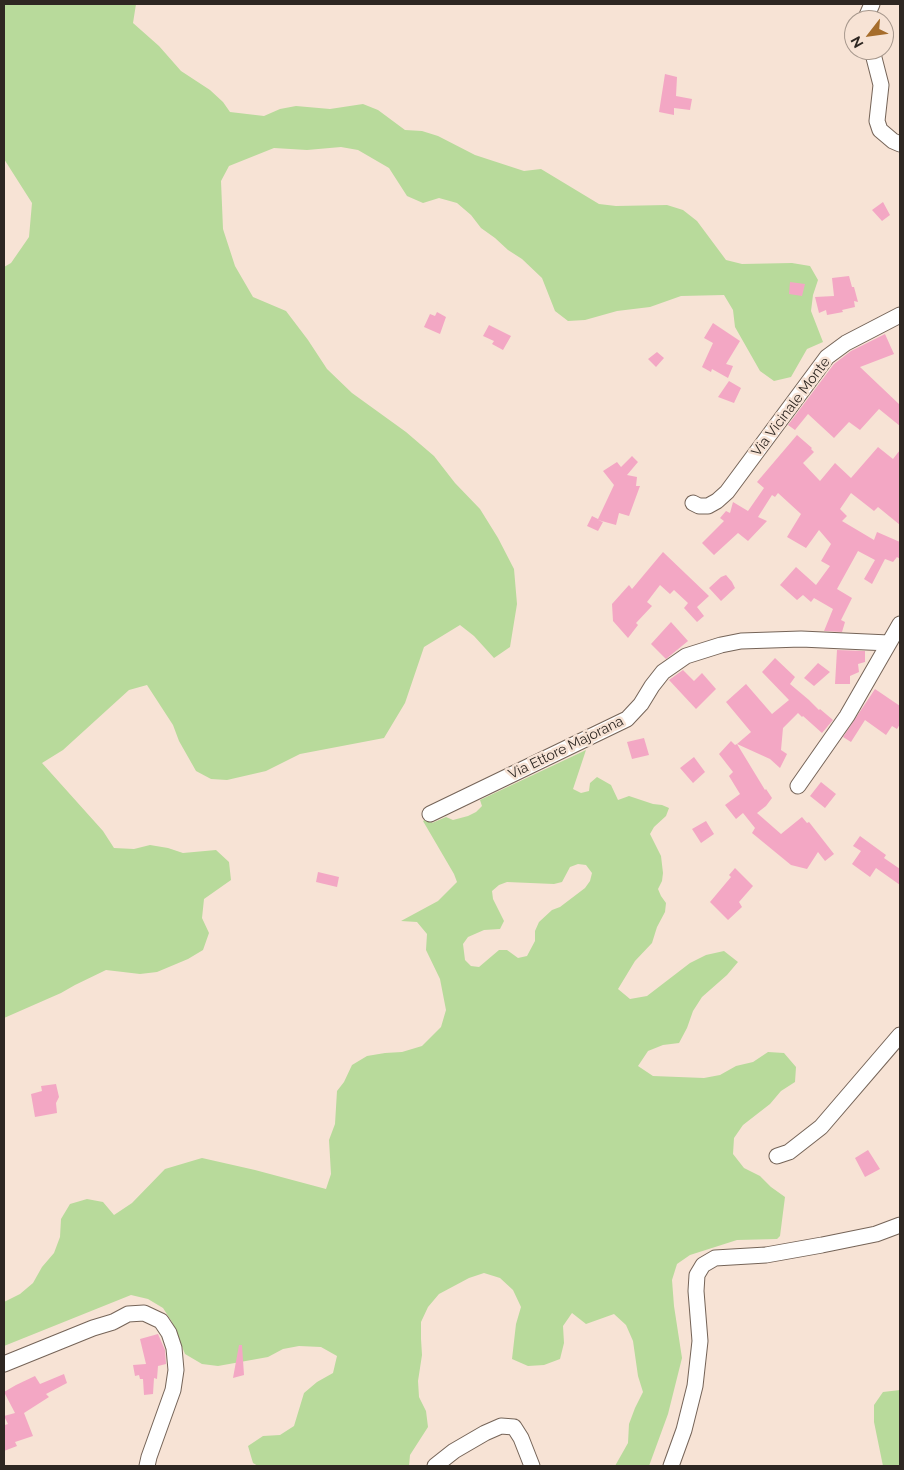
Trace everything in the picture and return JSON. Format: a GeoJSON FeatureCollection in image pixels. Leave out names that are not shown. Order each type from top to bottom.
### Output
{"type":"FeatureCollection","features":[{"type":"Feature","properties":{"kind":"street"},"geometry":{"type":"LineString","coordinates":[[875,60],[881,85],[877,121],[880,130],[892,141],[900,144]]}},
{"type":"Feature","properties":{"kind":"street","name":"Via Vicinale Monte"},"geometry":{"type":"LineString","coordinates":[[693,503],[699,506],[708,506],[717,501],[726,492],[827,358],[846,343],[900,315]]}},
{"type":"Feature","properties":{"kind":"street"},"geometry":{"type":"LineString","coordinates":[[798,786],[847,716],[900,624]]}},
{"type":"Feature","properties":{"kind":"street","name":"Via Ettore Majorana"},"geometry":{"type":"LineString","coordinates":[[430,814],[627,719],[641,704],[663,672],[686,656],[741,641],[801,638],[890,643]]}},
{"type":"Feature","properties":{"kind":"street"},"geometry":{"type":"LineString","coordinates":[[777,1156],[789,1152],[821,1127],[900,1035]]}},
{"type":"Feature","properties":{"kind":"street"},"geometry":{"type":"LineString","coordinates":[[671,1466],[684,1430],[695,1386],[700,1341],[696,1291],[697,1275],[703,1265],[715,1258],[766,1254],[822,1245],[876,1234],[900,1225]]}},
{"type":"Feature","properties":{"kind":"street"},"geometry":{"type":"LineString","coordinates":[[4,1364],[93,1328],[113,1322],[128,1314],[144,1313],[160,1321],[169,1333],[174,1348],[176,1370],[173,1390],[147,1466]]}},
{"type":"Feature","properties":{"kind":"street"},"geometry":{"type":"LineString","coordinates":[[435,1466],[454,1451],[501,1426],[514,1427],[521,1438],[532,1466]]}},
{"type":"Feature","properties":{"kind":"green space"},"geometry":{"type":"Polygon","coordinates":[[[4,4],[136,4],[133,23],[159,46],[181,71],[210,90],[223,102],[230,112],[264,116],[280,109],[296,106],[330,109],[363,104],[378,110],[405,130],[422,131],[438,136],[475,155],[524,171],[541,169],[599,204],[616,206],[667,205],[683,210],[697,221],[726,260],[742,264],[792,263],[810,266],[818,280],[813,295],[811,311],[823,342],[807,349],[791,377],[774,381],[760,371],[735,327],[733,310],[724,295],[681,296],[650,307],[617,311],[585,320],[568,321],[555,311],[542,278],[522,259],[481,228],[471,215],[457,203],[439,198],[423,203],[407,196],[389,168],[358,150],[341,147],[307,150],[274,148],[229,166],[221,181],[223,229],[235,266],[253,297],[286,311],[327,369],[352,393],[406,432],[434,456],[455,483],[480,509],[514,569],[517,604],[510,647],[494,658],[474,636],[460,625],[424,647],[405,703],[384,738],[300,754],[266,771],[227,780],[211,779],[196,771],[179,741],[173,725],[147,685],[129,690],[63,750],[42,763],[103,831],[114,848],[134,849],[150,845],[183,853],[216,850],[229,862],[231,880],[204,899],[202,918],[209,933],[203,950],[188,959],[157,972],[140,974],[106,970],[61,993],[4,1018],[4,267],[11,263],[29,237],[32,203],[4,159],[4,4]]]}},
{"type":"Feature","properties":{"kind":"green space"},"geometry":{"type":"Polygon","coordinates":[[[586,750],[573,789],[581,793],[589,791],[590,783],[597,777],[611,785],[618,800],[629,796],[669,808],[666,816],[654,827],[650,834],[661,856],[663,873],[658,889],[666,903],[665,912],[657,927],[652,943],[635,961],[618,989],[630,999],[647,996],[690,963],[706,955],[724,951],[738,962],[727,975],[702,997],[693,1011],[679,1043],[663,1045],[648,1051],[638,1066],[653,1076],[704,1078],[720,1075],[736,1066],[753,1062],[768,1052],[784,1053],[796,1067],[795,1082],[781,1091],[770,1104],[743,1125],[734,1138],[733,1154],[744,1168],[760,1176],[785,1197],[780,1236],[777,1239],[737,1240],[690,1255],[677,1264],[672,1280],[682,1358],[668,1414],[649,1466],[615,1466],[628,1443],[629,1424],[643,1392],[638,1376],[633,1341],[626,1325],[614,1314],[586,1324],[572,1313],[563,1326],[564,1343],[560,1359],[544,1365],[528,1366],[512,1359],[516,1324],[521,1307],[513,1290],[500,1278],[484,1273],[469,1278],[439,1294],[428,1307],[421,1322],[422,1355],[418,1381],[419,1397],[426,1411],[428,1427],[410,1455],[409,1466],[258,1466],[253,1463],[248,1446],[263,1436],[280,1435],[294,1426],[304,1393],[317,1382],[333,1373],[337,1356],[321,1347],[299,1346],[283,1349],[268,1357],[218,1366],[202,1364],[185,1354],[172,1322],[163,1308],[148,1299],[131,1295],[4,1346],[4,1302],[20,1294],[33,1283],[42,1267],[54,1253],[60,1237],[61,1219],[70,1204],[87,1199],[103,1202],[114,1215],[132,1203],[165,1169],[202,1158],[326,1189],[331,1174],[329,1140],[335,1124],[337,1091],[344,1082],[352,1065],[367,1056],[402,1052],[422,1046],[441,1027],[446,1010],[440,979],[426,950],[427,934],[417,922],[401,921],[438,901],[457,882],[423,821],[428,818],[432,823],[446,817],[453,820],[468,816],[482,806],[480,800],[586,750]],[[578,864],[570,867],[562,882],[554,884],[507,882],[499,885],[492,891],[493,899],[504,921],[500,929],[484,930],[468,937],[463,944],[465,960],[471,966],[479,967],[499,950],[507,950],[518,958],[527,956],[535,941],[535,931],[539,922],[552,910],[560,907],[585,888],[590,881],[592,873],[586,865],[578,864]]]}},
{"type":"Feature","properties":{"kind":"green space"},"geometry":{"type":"Polygon","coordinates":[[[900,1390],[900,1466],[883,1466],[874,1422],[874,1405],[883,1392],[900,1390]]]}},
{"type":"Feature","properties":{"kind":"building"},"geometry":{"type":"Polygon","coordinates":[[[665,74],[677,77],[676,96],[692,99],[690,110],[674,108],[674,115],[659,112],[665,74]]]}},
{"type":"Feature","properties":{"kind":"building"},"geometry":{"type":"Polygon","coordinates":[[[883,202],[890,215],[882,221],[872,210],[883,202]]]}},
{"type":"Feature","properties":{"kind":"building"},"geometry":{"type":"Polygon","coordinates":[[[849,276],[858,302],[854,301],[855,307],[842,310],[843,312],[827,315],[826,310],[819,313],[815,297],[834,296],[832,278],[849,276]]]}},
{"type":"Feature","properties":{"kind":"building"},"geometry":{"type":"Polygon","coordinates":[[[790,282],[805,284],[802,296],[789,294],[790,282]]]}},
{"type":"Feature","properties":{"kind":"building"},"geometry":{"type":"Polygon","coordinates":[[[437,312],[446,317],[440,334],[424,327],[430,314],[435,316],[437,312]]]}},
{"type":"Feature","properties":{"kind":"building"},"geometry":{"type":"Polygon","coordinates":[[[713,323],[740,341],[726,364],[733,366],[728,378],[712,369],[711,372],[702,367],[713,343],[704,338],[713,323]]]}},
{"type":"Feature","properties":{"kind":"building"},"geometry":{"type":"Polygon","coordinates":[[[489,325],[511,336],[503,350],[492,344],[494,341],[483,336],[489,325]]]}},
{"type":"Feature","properties":{"kind":"building"},"geometry":{"type":"Polygon","coordinates":[[[885,334],[894,354],[860,367],[900,405],[900,426],[879,409],[860,430],[849,422],[834,438],[808,414],[795,430],[788,425],[834,364],[851,351],[885,334]]]}},
{"type":"Feature","properties":{"kind":"building"},"geometry":{"type":"Polygon","coordinates":[[[657,352],[664,358],[656,367],[648,359],[657,352]]]}},
{"type":"Feature","properties":{"kind":"building"},"geometry":{"type":"Polygon","coordinates":[[[729,381],[741,388],[734,403],[718,397],[729,381]]]}},
{"type":"Feature","properties":{"kind":"building"},"geometry":{"type":"Polygon","coordinates":[[[797,435],[814,452],[803,463],[820,481],[835,463],[851,478],[878,447],[893,459],[900,450],[900,525],[878,507],[874,511],[851,493],[840,509],[847,516],[842,521],[874,540],[877,532],[900,542],[900,559],[897,557],[893,562],[885,559],[872,584],[864,579],[875,560],[858,551],[837,589],[852,598],[841,620],[845,622],[842,632],[824,631],[833,609],[814,598],[811,602],[803,595],[797,600],[780,585],[796,567],[816,585],[830,566],[821,561],[831,544],[819,530],[806,548],[787,537],[801,514],[778,493],[775,497],[772,495],[758,517],[767,521],[748,541],[738,533],[714,555],[702,543],[724,521],[720,518],[726,511],[730,513],[733,502],[748,511],[764,488],[757,482],[797,435]]]}},
{"type":"Feature","properties":{"kind":"building"},"geometry":{"type":"Polygon","coordinates":[[[632,456],[638,462],[627,475],[637,477],[636,486],[640,486],[629,516],[619,513],[616,525],[598,520],[603,522],[598,531],[587,526],[592,516],[598,519],[614,485],[603,471],[617,462],[621,467],[632,456]]]}},
{"type":"Feature","properties":{"kind":"building"},"geometry":{"type":"Polygon","coordinates":[[[663,552],[709,596],[697,607],[704,616],[697,622],[684,608],[688,603],[674,590],[670,594],[660,585],[647,602],[652,606],[636,623],[638,625],[628,638],[613,621],[612,604],[629,585],[632,589],[663,552]]]}},
{"type":"Feature","properties":{"kind":"building"},"geometry":{"type":"Polygon","coordinates":[[[726,575],[735,588],[721,601],[709,588],[726,575]]]}},
{"type":"Feature","properties":{"kind":"building"},"geometry":{"type":"Polygon","coordinates":[[[671,622],[688,641],[666,659],[651,644],[671,622]]]}},
{"type":"Feature","properties":{"kind":"building"},"geometry":{"type":"Polygon","coordinates":[[[837,650],[865,651],[865,662],[858,664],[859,672],[850,676],[850,684],[835,684],[837,650]]]}},
{"type":"Feature","properties":{"kind":"building"},"geometry":{"type":"Polygon","coordinates":[[[775,658],[795,677],[790,684],[833,720],[822,733],[798,713],[783,728],[781,750],[787,754],[780,768],[770,759],[737,744],[751,732],[726,702],[746,684],[772,714],[789,700],[762,672],[775,658]]]}},
{"type":"Feature","properties":{"kind":"building"},"geometry":{"type":"Polygon","coordinates":[[[818,663],[830,672],[814,686],[804,678],[818,663]]]}},
{"type":"Feature","properties":{"kind":"building"},"geometry":{"type":"Polygon","coordinates":[[[683,670],[694,681],[702,673],[716,689],[696,709],[669,680],[683,670]]]}},
{"type":"Feature","properties":{"kind":"building"},"geometry":{"type":"Polygon","coordinates":[[[875,689],[900,706],[900,724],[897,729],[892,726],[886,735],[865,720],[851,742],[843,737],[875,689]]]}},
{"type":"Feature","properties":{"kind":"building"},"geometry":{"type":"Polygon","coordinates":[[[644,738],[649,755],[632,759],[627,742],[644,738]]]}},
{"type":"Feature","properties":{"kind":"building"},"geometry":{"type":"Polygon","coordinates":[[[731,741],[735,745],[737,744],[765,790],[772,798],[757,813],[781,834],[802,817],[807,823],[809,822],[834,854],[825,861],[818,852],[807,869],[791,865],[752,833],[755,828],[743,813],[736,819],[725,805],[740,794],[729,776],[733,772],[719,754],[731,741]]]}},
{"type":"Feature","properties":{"kind":"building"},"geometry":{"type":"Polygon","coordinates":[[[694,757],[705,772],[693,783],[680,768],[694,757]]]}},
{"type":"Feature","properties":{"kind":"building"},"geometry":{"type":"Polygon","coordinates":[[[821,782],[836,794],[825,808],[810,796],[821,782]]]}},
{"type":"Feature","properties":{"kind":"building"},"geometry":{"type":"Polygon","coordinates":[[[706,821],[714,834],[701,843],[692,829],[706,821]]]}},
{"type":"Feature","properties":{"kind":"building"},"geometry":{"type":"Polygon","coordinates":[[[860,836],[886,855],[884,858],[900,869],[900,885],[876,868],[870,877],[852,864],[861,851],[853,846],[860,836]]]}},
{"type":"Feature","properties":{"kind":"building"},"geometry":{"type":"Polygon","coordinates":[[[735,868],[753,886],[739,902],[742,907],[728,920],[710,902],[731,877],[729,875],[735,868]]]}},
{"type":"Feature","properties":{"kind":"building"},"geometry":{"type":"Polygon","coordinates":[[[318,872],[339,877],[337,887],[316,882],[318,872]]]}},
{"type":"Feature","properties":{"kind":"building"},"geometry":{"type":"Polygon","coordinates":[[[56,1084],[59,1097],[56,1103],[57,1113],[35,1117],[31,1094],[42,1091],[41,1086],[56,1084]]]}},
{"type":"Feature","properties":{"kind":"building"},"geometry":{"type":"Polygon","coordinates":[[[868,1150],[880,1169],[865,1177],[855,1158],[868,1150]]]}},
{"type":"Feature","properties":{"kind":"building"},"geometry":{"type":"Polygon","coordinates":[[[158,1334],[165,1350],[166,1364],[158,1366],[157,1379],[154,1378],[153,1394],[144,1395],[143,1379],[140,1379],[139,1375],[135,1376],[133,1365],[146,1364],[140,1339],[158,1334]]]}},
{"type":"Feature","properties":{"kind":"building"},"geometry":{"type":"Polygon","coordinates":[[[239,1345],[242,1345],[244,1375],[233,1378],[239,1345]]]}},
{"type":"Feature","properties":{"kind":"building"},"geometry":{"type":"Polygon","coordinates":[[[64,1374],[67,1383],[46,1394],[49,1397],[24,1413],[33,1436],[15,1442],[17,1446],[4,1451],[4,1423],[5,1425],[8,1424],[4,1416],[15,1413],[4,1392],[35,1376],[40,1384],[64,1374]]]}}]}
